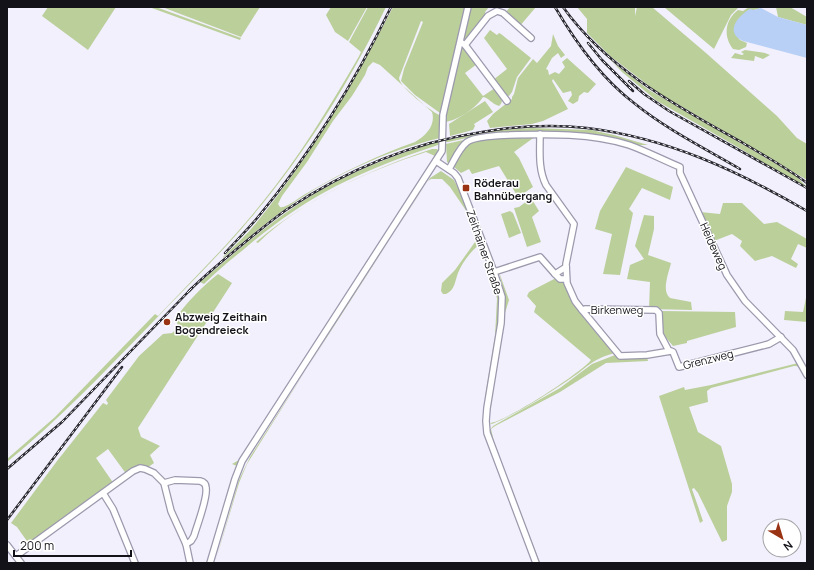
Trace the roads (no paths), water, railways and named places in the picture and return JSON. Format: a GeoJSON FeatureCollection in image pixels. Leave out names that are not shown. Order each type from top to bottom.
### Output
{"type":"FeatureCollection","features":[{"type":"Feature","properties":{"kind":"street"},"geometry":{"type":"LineString","coordinates":[[210,563],[238,470],[245,456],[436,162],[442,148],[443,115],[462,44],[468,7]]}},
{"type":"Feature","properties":{"kind":"street"},"geometry":{"type":"LineString","coordinates":[[462,44],[488,16],[496,11],[503,13],[531,38]]}},
{"type":"Feature","properties":{"kind":"street"},"geometry":{"type":"LineString","coordinates":[[462,44],[507,101]]}},
{"type":"Feature","properties":{"kind":"street"},"geometry":{"type":"LineString","coordinates":[[449,169],[464,144],[470,140],[498,136],[540,134],[540,164],[543,179],[574,224],[566,267],[566,279],[571,293],[582,310]]}},
{"type":"Feature","properties":{"kind":"street","name":"Heideweg"},"geometry":{"type":"LineString","coordinates":[[540,134],[607,140],[629,145],[680,167],[680,172],[727,275],[745,302],[781,337],[796,355],[807,374]]}},
{"type":"Feature","properties":{"kind":"street","name":"Zeithainer Straße"},"geometry":{"type":"LineString","coordinates":[[436,162],[449,169],[460,181],[500,291],[502,309],[487,408],[486,427],[489,439],[536,563]]}},
{"type":"Feature","properties":{"kind":"street"},"geometry":{"type":"LineString","coordinates":[[494,272],[540,257],[560,279],[566,279]]}},
{"type":"Feature","properties":{"kind":"street"},"geometry":{"type":"LineString","coordinates":[[555,274],[566,267]]}},
{"type":"Feature","properties":{"kind":"street","name":"Birkenweg"},"geometry":{"type":"LineString","coordinates":[[582,310],[656,310],[659,313],[660,334],[670,351]]}},
{"type":"Feature","properties":{"kind":"street","name":"Grenzweg"},"geometry":{"type":"LineString","coordinates":[[582,310],[620,356],[647,355],[670,351],[673,352],[679,367],[769,344],[781,337]]}},
{"type":"Feature","properties":{"kind":"street"},"geometry":{"type":"LineString","coordinates":[[16,556],[133,471],[140,468],[150,471],[164,483],[171,511],[186,544],[190,563]]}},
{"type":"Feature","properties":{"kind":"street"},"geometry":{"type":"LineString","coordinates":[[164,483],[175,480],[196,480],[204,483],[206,487],[206,495],[194,536],[191,541],[186,544]]}},
{"type":"Feature","properties":{"kind":"street"},"geometry":{"type":"LineString","coordinates":[[103,493],[113,509],[135,563]]}},
{"type":"Feature","properties":{"kind":"street"},"geometry":{"type":"LineString","coordinates":[[7,545],[21,563]]}},
{"type":"Feature","properties":{"kind":"water"},"geometry":{"type":"Polygon","coordinates":[[[761,8],[778,17],[807,25],[807,58],[743,41],[737,37],[734,33],[734,29],[735,24],[741,16],[750,9],[754,10],[761,8]]]}},
{"type":"Feature","properties":{"kind":"railway"},"geometry":{"type":"LineString","coordinates":[[225,253],[258,217],[314,142],[347,90],[391,7]]}},
{"type":"Feature","properties":{"kind":"railway"},"geometry":{"type":"LineString","coordinates":[[555,7],[590,59],[622,93],[672,130],[740,169]]}},
{"type":"Feature","properties":{"kind":"railway"},"geometry":{"type":"LineString","coordinates":[[563,7],[601,50],[645,85],[693,115],[776,162],[807,183]]}},
{"type":"Feature","properties":{"kind":"railway"},"geometry":{"type":"LineString","coordinates":[[588,43],[602,60],[633,91]]}},
{"type":"Feature","properties":{"kind":"railway"},"geometry":{"type":"LineString","coordinates":[[629,81],[644,94],[669,111],[807,188]]}},
{"type":"Feature","properties":{"kind":"railway"},"geometry":{"type":"LineString","coordinates":[[189,291],[219,264],[274,219],[332,182],[380,160],[430,143],[495,130],[534,126],[561,126],[587,128],[646,140],[702,158],[781,196],[807,211]]}},
{"type":"Feature","properties":{"kind":"railway"},"geometry":{"type":"LineString","coordinates":[[7,469],[62,422],[192,288]]}},
{"type":"Feature","properties":{"kind":"railway"},"geometry":{"type":"LineString","coordinates":[[7,520],[122,367]]}},
{"type":"Feature","properties":{"kind":"place","name":"Röderau Bahnübergang"},"geometry":{"type":"Point","coordinates":[466,188]}},
{"type":"Feature","properties":{"kind":"place","name":"Abzweig Zeithain Bogendreieck"},"geometry":{"type":"Point","coordinates":[167,322]}}]}
